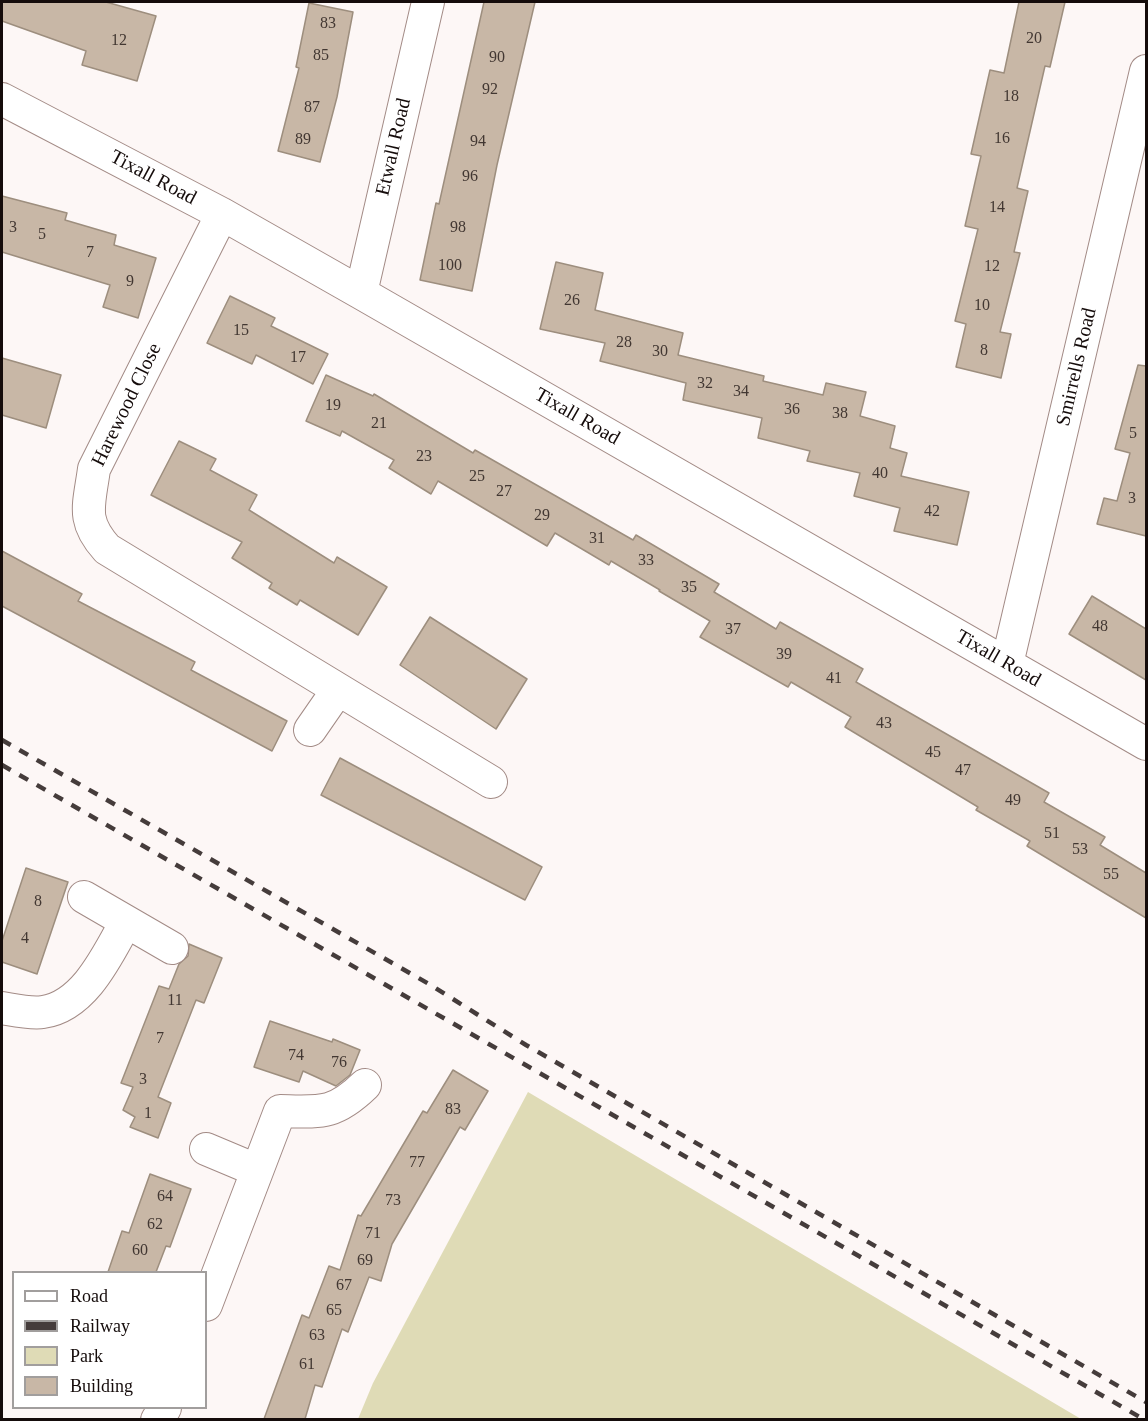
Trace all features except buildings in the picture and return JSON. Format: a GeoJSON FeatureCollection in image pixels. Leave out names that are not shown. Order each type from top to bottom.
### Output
{"type":"FeatureCollection","features":[{"type":"Feature","properties":{"kind":"street","name":"Etwall Road"},"geometry":{"type":"LineString","coordinates":[[361,293],[428,2]]}},
{"type":"Feature","properties":{"kind":"street","name":"Smirrells Road"},"geometry":{"type":"LineString","coordinates":[[1007,664],[1146,71]]}},
{"type":"Feature","properties":{"kind":"street","name":"Tixall Road"},"geometry":{"type":"LineString","coordinates":[[2,99],[222,214],[1146,744]]}},
{"type":"Feature","properties":{"kind":"street","name":"Harewood Close"},"geometry":{"type":"LineString","coordinates":[[222,214],[94,469],[88,508],[92,532],[107,549],[491,782]]}},
{"type":"Feature","properties":{"kind":"street"},"geometry":{"type":"LineString","coordinates":[[310,730],[337,690]]}},
{"type":"Feature","properties":{"kind":"street"},"geometry":{"type":"LineString","coordinates":[[84,897],[172,948]]}},
{"type":"Feature","properties":{"kind":"street"},"geometry":{"type":"LineString","coordinates":[[2,1008],[43,1012],[59,1007],[87,986],[126,922]]}},
{"type":"Feature","properties":{"kind":"street"},"geometry":{"type":"LineString","coordinates":[[207,1302],[280,1111],[321,1112],[346,1103],[365,1085]]}},
{"type":"Feature","properties":{"kind":"street"},"geometry":{"type":"LineString","coordinates":[[206,1149],[256,1170]]}},
{"type":"Feature","properties":{"kind":"green space"},"geometry":{"type":"Polygon","coordinates":[[[528,1092],[1081,1419],[358,1419],[373,1383],[528,1092]]]}},
{"type":"Feature","properties":{"kind":"railway"},"geometry":{"type":"LineString","coordinates":[[2,740],[429,984],[526,1045],[1146,1402]]}},
{"type":"Feature","properties":{"kind":"railway"},"geometry":{"type":"LineString","coordinates":[[2,765],[1145,1420]]}}]}
